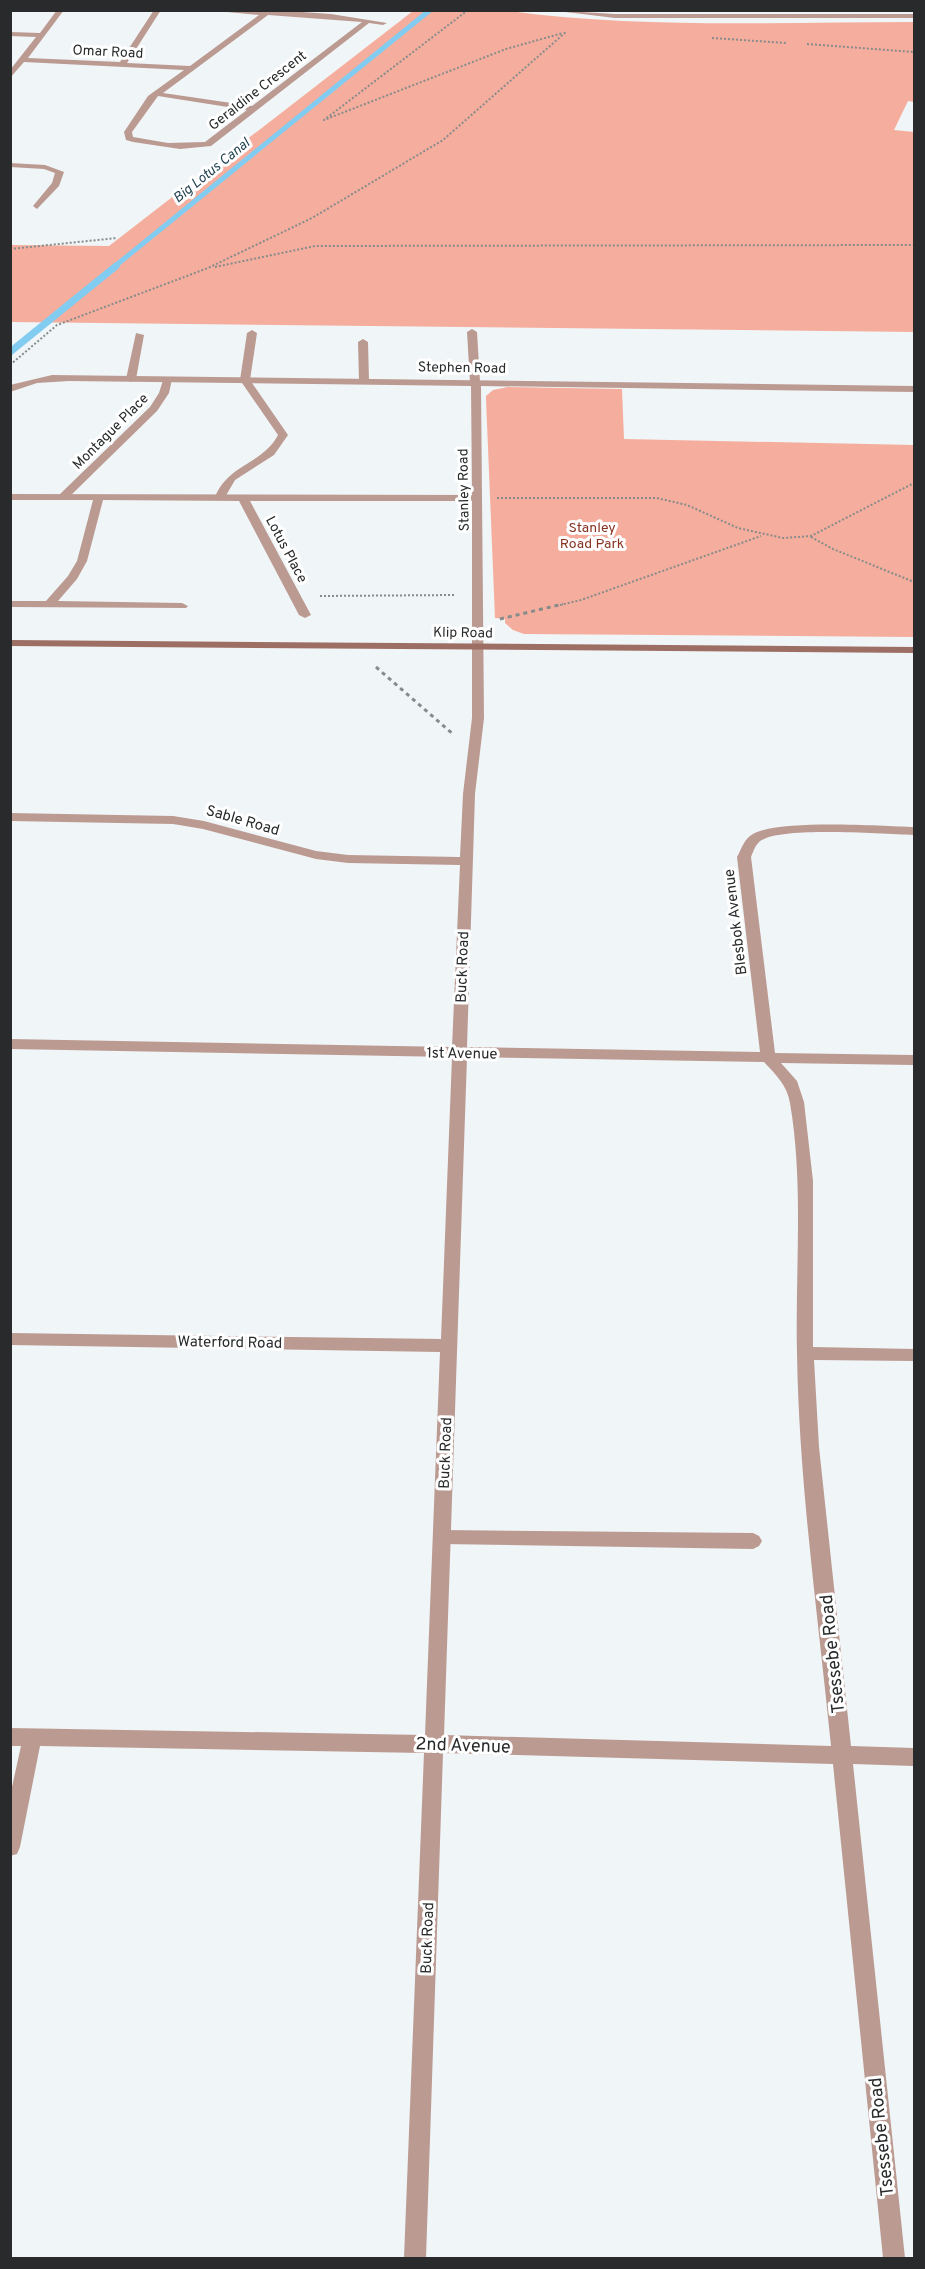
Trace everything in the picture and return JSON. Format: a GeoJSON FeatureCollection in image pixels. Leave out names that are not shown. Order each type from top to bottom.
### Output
{"type":"FeatureCollection","features":[{"type":"Feature","properties":{"kind":"street"},"geometry":{"type":"LineString","coordinates":[[10,76],[61,10]]}},
{"type":"Feature","properties":{"kind":"street"},"geometry":{"type":"LineString","coordinates":[[122,65],[158,10]]}},
{"type":"Feature","properties":{"kind":"street"},"geometry":{"type":"LineString","coordinates":[[209,10],[331,16],[383,23]]}},
{"type":"Feature","properties":{"kind":"street"},"geometry":{"type":"LineString","coordinates":[[552,10],[596,15],[613,13],[915,16]]}},
{"type":"Feature","properties":{"kind":"street","name":"Geraldine Crescent"},"geometry":{"type":"LineString","coordinates":[[270,12],[157,94],[147,103],[127,136],[132,140],[191,146],[212,142],[368,21]]}},
{"type":"Feature","properties":{"kind":"street"},"geometry":{"type":"LineString","coordinates":[[10,34],[42,35]]}},
{"type":"Feature","properties":{"kind":"street","name":"Omar Road"},"geometry":{"type":"LineString","coordinates":[[22,60],[192,68]]}},
{"type":"Feature","properties":{"kind":"street"},"geometry":{"type":"LineString","coordinates":[[157,94],[254,109]]}},
{"type":"Feature","properties":{"kind":"street"},"geometry":{"type":"LineString","coordinates":[[10,165],[45,167],[60,172],[56,184],[37,206]]}},
{"type":"Feature","properties":{"kind":"street","name":"Stanley Road"},"geometry":{"type":"LineString","coordinates":[[471,332],[477,395],[479,647]]}},
{"type":"Feature","properties":{"kind":"street"},"geometry":{"type":"LineString","coordinates":[[220,497],[227,480],[274,449],[283,435],[245,380],[252,333]]}},
{"type":"Feature","properties":{"kind":"street"},"geometry":{"type":"LineString","coordinates":[[131,379],[139,335]]}},
{"type":"Feature","properties":{"kind":"street"},"geometry":{"type":"LineString","coordinates":[[363,342],[364,381]]}},
{"type":"Feature","properties":{"kind":"street","name":"Stephen Road"},"geometry":{"type":"LineString","coordinates":[[10,389],[24,382],[48,380],[167,379],[915,389]]}},
{"type":"Feature","properties":{"kind":"street","name":"Montague Place"},"geometry":{"type":"LineString","coordinates":[[63,497],[154,410],[164,393],[167,379]]}},
{"type":"Feature","properties":{"kind":"street"},"geometry":{"type":"LineString","coordinates":[[10,497],[477,498]]}},
{"type":"Feature","properties":{"kind":"street"},"geometry":{"type":"LineString","coordinates":[[49,604],[73,577],[82,561],[99,497]]}},
{"type":"Feature","properties":{"kind":"street","name":"Lotus Place"},"geometry":{"type":"LineString","coordinates":[[243,498],[305,615]]}},
{"type":"Feature","properties":{"kind":"street"},"geometry":{"type":"LineString","coordinates":[[10,604],[182,606]]}},
{"type":"Feature","properties":{"kind":"street","name":"Klip Road"},"geometry":{"type":"LineString","coordinates":[[10,643],[915,650]]}},
{"type":"Feature","properties":{"kind":"street","name":"Buck Road"},"geometry":{"type":"LineString","coordinates":[[415,2259],[458,1053],[469,794],[475,742],[479,647]]}},
{"type":"Feature","properties":{"kind":"street","name":"Sable Road"},"geometry":{"type":"LineString","coordinates":[[10,817],[173,820],[204,825],[316,855],[348,859],[467,861]]}},
{"type":"Feature","properties":{"kind":"street","name":"Blesbok Avenue"},"geometry":{"type":"LineString","coordinates":[[768,1058],[744,857],[746,849],[759,836],[784,829],[915,831]]}},
{"type":"Feature","properties":{"kind":"street","name":"1st Avenue"},"geometry":{"type":"LineString","coordinates":[[10,1044],[915,1060]]}},
{"type":"Feature","properties":{"kind":"street","name":"Tsessebe Road"},"geometry":{"type":"LineString","coordinates":[[768,1058],[790,1081],[797,1102],[806,1181],[805,1353],[810,1447],[894,2259]]}},
{"type":"Feature","properties":{"kind":"street","name":"Waterford Road"},"geometry":{"type":"LineString","coordinates":[[10,1338],[449,1346]]}},
{"type":"Feature","properties":{"kind":"street"},"geometry":{"type":"LineString","coordinates":[[805,1353],[915,1355]]}},
{"type":"Feature","properties":{"kind":"street"},"geometry":{"type":"LineString","coordinates":[[442,1537],[753,1541]]}},
{"type":"Feature","properties":{"kind":"street","name":"2nd Avenue"},"geometry":{"type":"LineString","coordinates":[[10,1737],[434,1744],[915,1757]]}},
{"type":"Feature","properties":{"kind":"street"},"geometry":{"type":"LineString","coordinates":[[10,1846],[32,1738]]}},
{"type":"Feature","properties":{"kind":"path"},"geometry":{"type":"LineString","coordinates":[[468,10],[324,120],[506,50],[563,33],[596,15]]}},
{"type":"Feature","properties":{"kind":"path"},"geometry":{"type":"LineString","coordinates":[[10,365],[57,325],[208,268],[312,218],[443,140],[563,33]]}},
{"type":"Feature","properties":{"kind":"path"},"geometry":{"type":"LineString","coordinates":[[807,44],[915,52]]}},
{"type":"Feature","properties":{"kind":"path"},"geometry":{"type":"LineString","coordinates":[[10,249],[117,238]]}},
{"type":"Feature","properties":{"kind":"path"},"geometry":{"type":"LineString","coordinates":[[208,268],[315,246],[915,244]]}},
{"type":"Feature","properties":{"kind":"path"},"geometry":{"type":"LineString","coordinates":[[495,498],[657,498],[687,505],[717,520],[762,535],[783,538],[811,536],[915,483]]}},
{"type":"Feature","properties":{"kind":"path"},"geometry":{"type":"LineString","coordinates":[[497,620],[581,600],[750,542],[762,535]]}},
{"type":"Feature","properties":{"kind":"path"},"geometry":{"type":"LineString","coordinates":[[811,536],[833,549],[915,582]]}},
{"type":"Feature","properties":{"kind":"path"},"geometry":{"type":"LineString","coordinates":[[295,597],[480,595]]}},
{"type":"Feature","properties":{"kind":"path"},"geometry":{"type":"LineString","coordinates":[[347,646],[375,666],[450,734],[475,742]]}},
{"type":"Feature","properties":{"kind":"green space"},"geometry":{"type":"Polygon","coordinates":[[[413,11],[509,11],[559,17],[660,22],[914,22],[914,102],[908,101],[894,130],[914,132],[914,332],[11,322],[11,245],[109,246],[413,11]]]}},
{"type":"Feature","properties":{"kind":"green space","name":"Stanley Road Park"},"geometry":{"type":"Polygon","coordinates":[[[508,387],[622,389],[624,439],[914,445],[914,637],[524,634],[513,630],[505,623],[505,619],[495,618],[486,399],[486,396],[493,390],[508,387]]]}},
{"type":"Feature","properties":{"kind":"waterway","name":"Big Lotus Canal"},"geometry":{"type":"LineString","coordinates":[[114,267],[430,10]]}},
{"type":"Feature","properties":{"kind":"waterway","name":"Big Lotus Canal"},"geometry":{"type":"LineString","coordinates":[[10,352],[116,266]]}}]}
